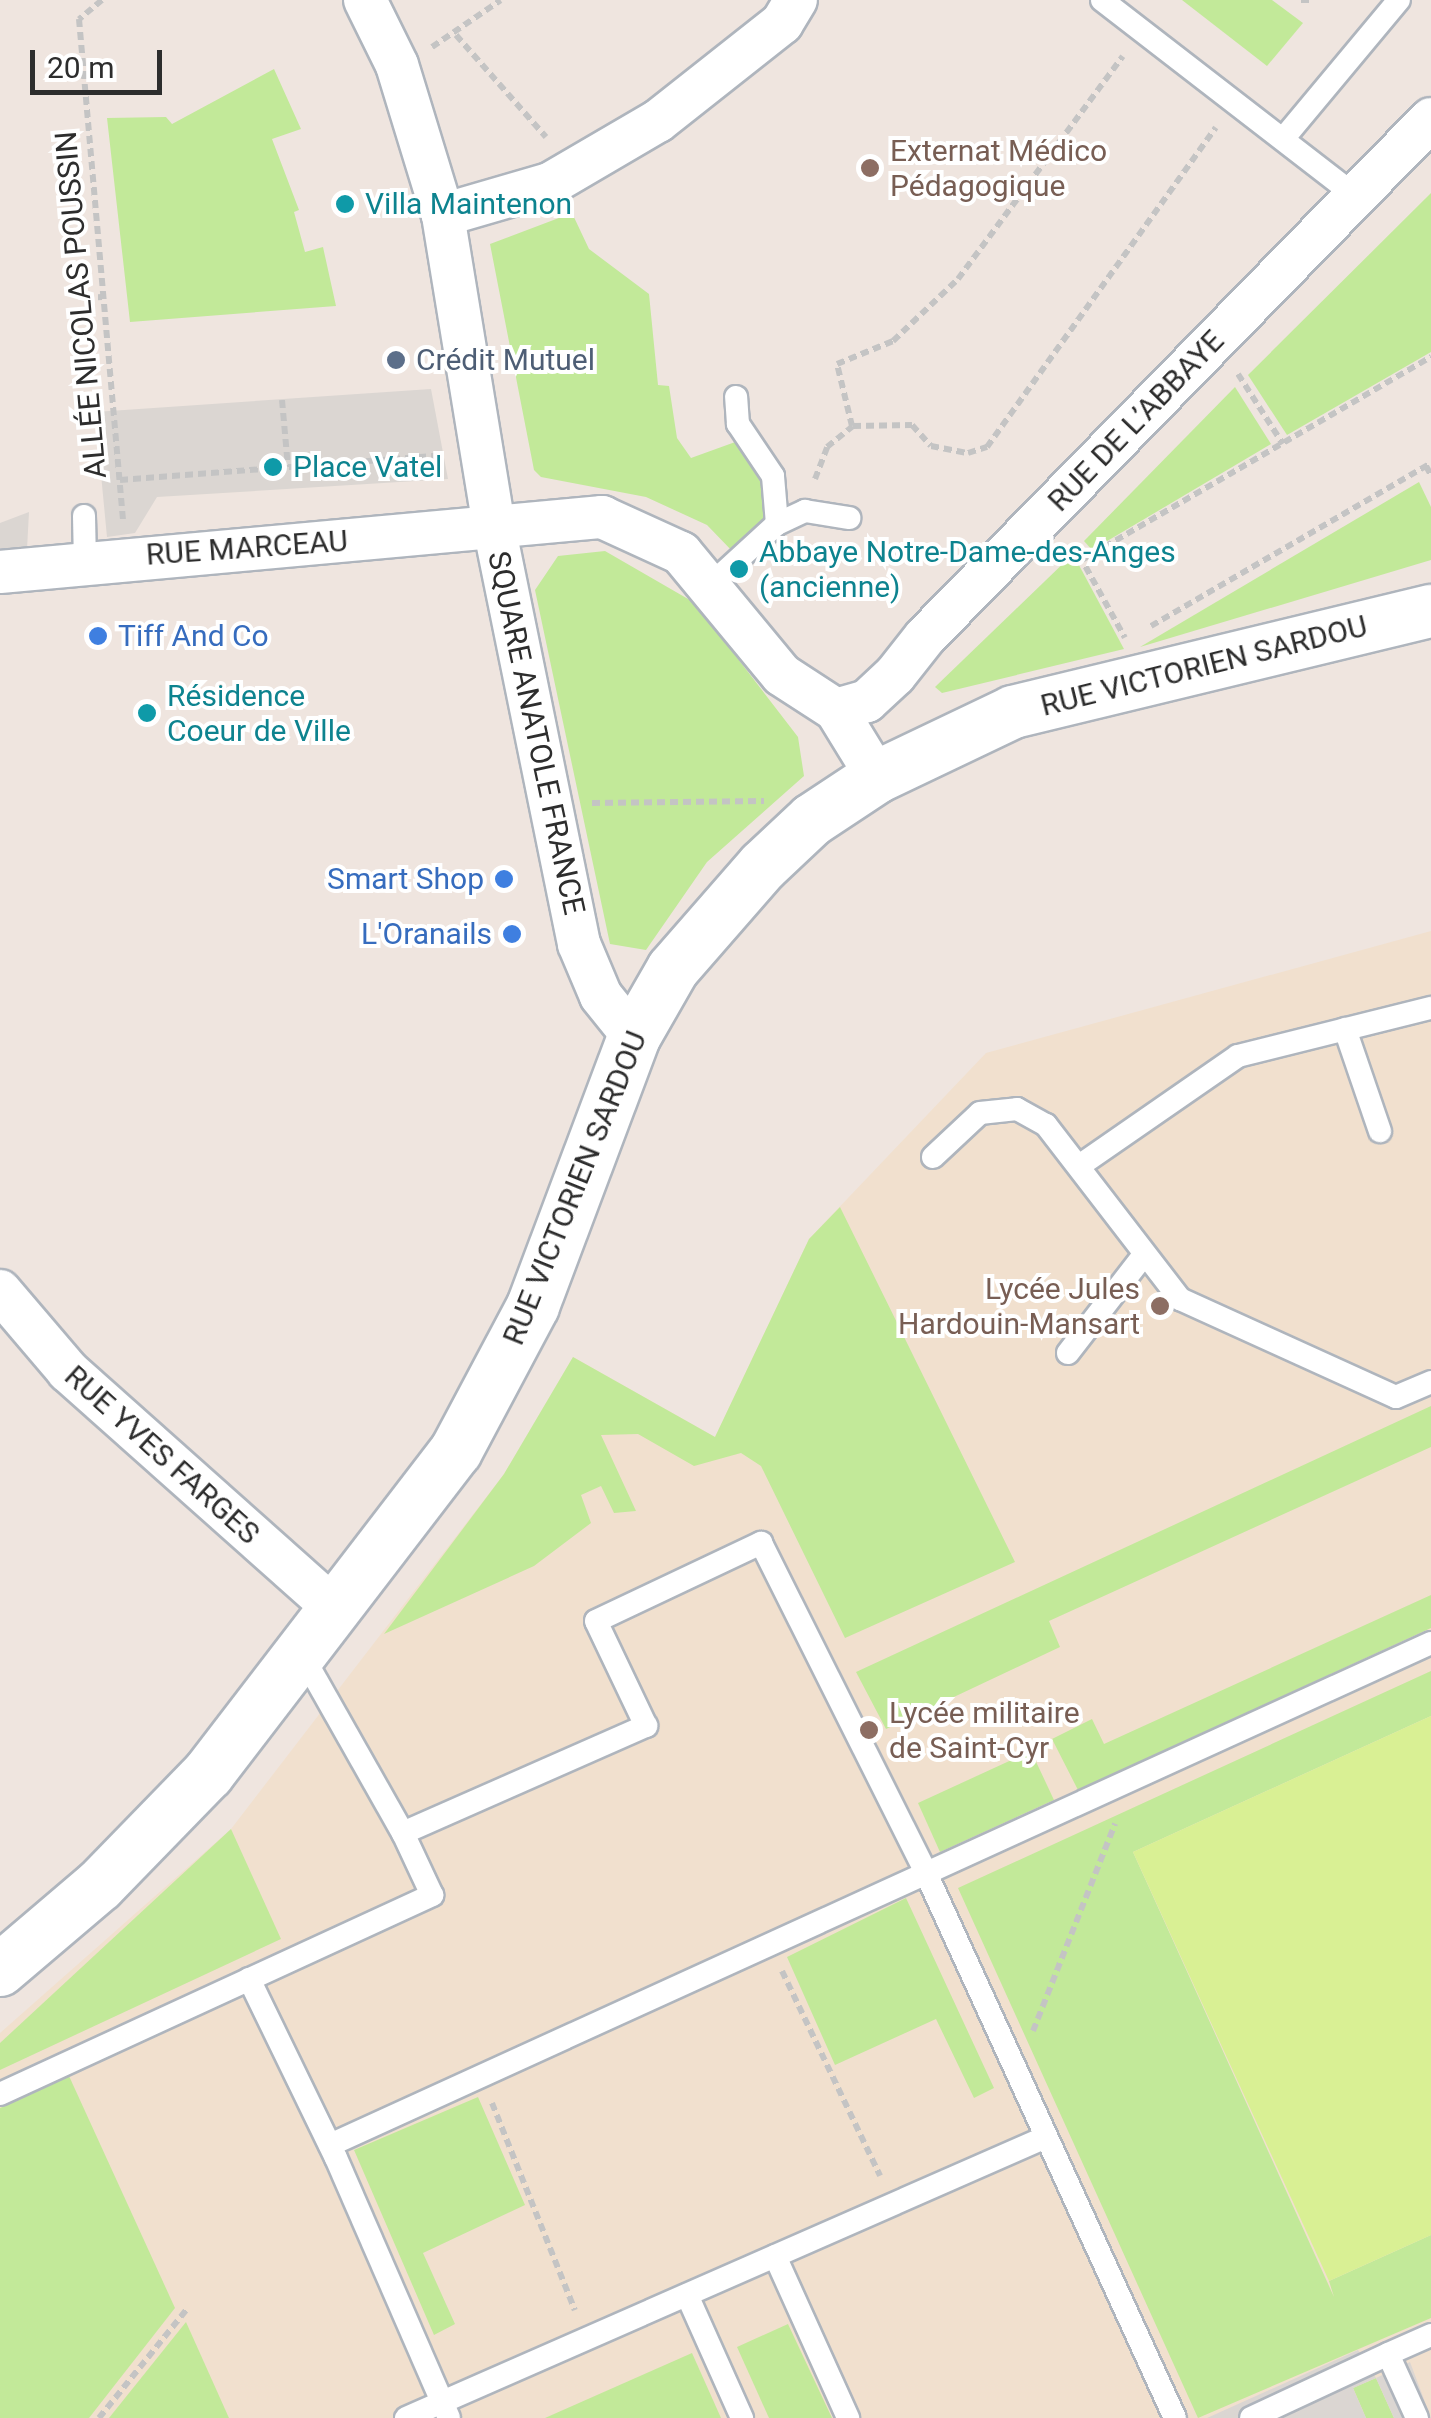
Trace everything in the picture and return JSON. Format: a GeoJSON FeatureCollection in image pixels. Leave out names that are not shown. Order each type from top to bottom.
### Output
{"type":"FeatureCollection","features":[{"type":"Feature","properties":{"kind":"street"},"geometry":{"type":"LineString","coordinates":[[365,0],[397,65],[442,215],[495,531]]}},
{"type":"Feature","properties":{"kind":"street"},"geometry":{"type":"LineString","coordinates":[[442,215],[550,184],[658,121],[782,23],[796,0]]}},
{"type":"Feature","properties":{"kind":"street","name":"RUE DE L’ABBAYE"},"geometry":{"type":"LineString","coordinates":[[836,710],[867,701],[895,676],[1052,506],[1431,119]]}},
{"type":"Feature","properties":{"kind":"street","name":"SQUARE ANATOLE FRANCE"},"geometry":{"type":"LineString","coordinates":[[634,1036],[601,996],[579,944],[495,531],[602,517],[681,553],[782,675],[836,710]]}},
{"type":"Feature","properties":{"kind":"street","name":"RUE MARCEAU"},"geometry":{"type":"LineString","coordinates":[[0,572],[105,559],[495,531]]}},
{"type":"Feature","properties":{"kind":"street","name":"RUE VICTORIEN SARDOU"},"geometry":{"type":"LineString","coordinates":[[0,1970],[100,1885],[208,1774],[456,1451],[533,1306],[634,1036],[673,969],[812,820],[877,777],[1014,712],[1137,660],[1431,611]]}},
{"type":"Feature","properties":{"kind":"street"},"geometry":{"type":"LineString","coordinates":[[836,710],[877,777]]}},
{"type":"Feature","properties":{"kind":"street","name":"RUE YVES FARGES"},"geometry":{"type":"LineString","coordinates":[[0,1292],[68,1371],[335,1608]]}},
{"type":"Feature","properties":{"kind":"lane"},"geometry":{"type":"LineString","coordinates":[[1102,0],[1356,196]]}},
{"type":"Feature","properties":{"kind":"lane"},"geometry":{"type":"LineString","coordinates":[[1283,140],[1398,0]]}},
{"type":"Feature","properties":{"kind":"lane"},"geometry":{"type":"LineString","coordinates":[[736,397],[738,424],[773,476],[778,524]]}},
{"type":"Feature","properties":{"kind":"lane"},"geometry":{"type":"LineString","coordinates":[[710,586],[778,524],[806,511],[849,518]]}},
{"type":"Feature","properties":{"kind":"lane"},"geometry":{"type":"LineString","coordinates":[[84,516],[105,559]]}},
{"type":"Feature","properties":{"kind":"lane"},"geometry":{"type":"LineString","coordinates":[[1079,1166],[1238,1056],[1431,1008]]}},
{"type":"Feature","properties":{"kind":"lane"},"geometry":{"type":"LineString","coordinates":[[1345,1029],[1380,1131]]}},
{"type":"Feature","properties":{"kind":"lane"},"geometry":{"type":"LineString","coordinates":[[934,1157],[980,1113],[1017,1109],[1046,1125],[1142,1256],[1180,1299],[1396,1397],[1431,1382]]}},
{"type":"Feature","properties":{"kind":"lane"},"geometry":{"type":"LineString","coordinates":[[1068,1353],[1142,1256]]}},
{"type":"Feature","properties":{"kind":"lane"},"geometry":{"type":"LineString","coordinates":[[403,1833],[646,1726],[596,1621],[761,1542],[924,1871],[1175,2418]]}},
{"type":"Feature","properties":{"kind":"lane"},"geometry":{"type":"LineString","coordinates":[[330,2145],[1431,1642]]}},
{"type":"Feature","properties":{"kind":"lane"},"geometry":{"type":"LineString","coordinates":[[0,2094],[432,1895],[403,1833],[301,1654]]}},
{"type":"Feature","properties":{"kind":"lane"},"geometry":{"type":"LineString","coordinates":[[249,1978],[330,2145],[445,2410]]}},
{"type":"Feature","properties":{"kind":"lane"},"geometry":{"type":"LineString","coordinates":[[406,2418],[445,2410],[588,2338],[892,2200],[1046,2137]]}},
{"type":"Feature","properties":{"kind":"lane"},"geometry":{"type":"LineString","coordinates":[[775,2256],[848,2418]]}},
{"type":"Feature","properties":{"kind":"lane"},"geometry":{"type":"LineString","coordinates":[[687,2295],[742,2418]]}},
{"type":"Feature","properties":{"kind":"lane"},"geometry":{"type":"LineString","coordinates":[[1250,2418],[1431,2335]]}},
{"type":"Feature","properties":{"kind":"lane"},"geometry":{"type":"LineString","coordinates":[[1388,2354],[1417,2418]]}},
{"type":"Feature","properties":{"kind":"path"},"geometry":{"type":"LineString","coordinates":[[397,65],[456,34],[501,0]]}},
{"type":"Feature","properties":{"kind":"path"},"geometry":{"type":"LineString","coordinates":[[1301,0],[1311,0]]}},
{"type":"Feature","properties":{"kind":"path","name":"ALLÉE NICOLAS POUSSIN"},"geometry":{"type":"LineString","coordinates":[[99,1],[79,19],[120,480],[105,559]]}},
{"type":"Feature","properties":{"kind":"path"},"geometry":{"type":"LineString","coordinates":[[852,426],[837,364],[893,341],[958,279],[1142,30]]}},
{"type":"Feature","properties":{"kind":"path"},"geometry":{"type":"LineString","coordinates":[[456,34],[551,144]]}},
{"type":"Feature","properties":{"kind":"path"},"geometry":{"type":"LineString","coordinates":[[774,491],[818,478],[827,446],[852,426],[912,425],[931,446],[968,453],[986,448],[1234,102]]}},
{"type":"Feature","properties":{"kind":"path"},"geometry":{"type":"LineString","coordinates":[[85,298],[102,297]]}},
{"type":"Feature","properties":{"kind":"path"},"geometry":{"type":"LineString","coordinates":[[1216,339],[1283,444]]}},
{"type":"Feature","properties":{"kind":"path"},"geometry":{"type":"LineString","coordinates":[[1082,560],[1431,357]]}},
{"type":"Feature","properties":{"kind":"path"},"geometry":{"type":"LineString","coordinates":[[282,400],[288,467]]}},
{"type":"Feature","properties":{"kind":"path"},"geometry":{"type":"LineString","coordinates":[[120,480],[450,456]]}},
{"type":"Feature","properties":{"kind":"path"},"geometry":{"type":"LineString","coordinates":[[1052,506],[1137,660],[1429,465],[1431,476]]}},
{"type":"Feature","properties":{"kind":"path"},"geometry":{"type":"LineString","coordinates":[[551,804],[758,799],[812,820]]}},
{"type":"Feature","properties":{"kind":"path"},"geometry":{"type":"LineString","coordinates":[[1016,2073],[1134,1776]]}},
{"type":"Feature","properties":{"kind":"path"},"geometry":{"type":"LineString","coordinates":[[768,1943],[892,2200]]}},
{"type":"Feature","properties":{"kind":"path"},"geometry":{"type":"LineString","coordinates":[[482,2076],[588,2338]]}},
{"type":"Feature","properties":{"kind":"path"},"geometry":{"type":"LineString","coordinates":[[99,2418],[186,2310]]}},
{"type":"Feature","properties":{"kind":"shaded area","name":"Place Vatel"},"geometry":{"type":"Polygon","coordinates":[[[431,389],[448,479],[157,497],[135,533],[107,537],[95,412],[431,389]]]}},
{"type":"Feature","properties":{"kind":"shaded area"},"geometry":{"type":"Polygon","coordinates":[[[29,512],[27,549],[0,552],[0,523],[29,512]]]}},
{"type":"Feature","properties":{"kind":"shaded area","name":"Lycée militaire de Saint-Cyr"},"geometry":{"type":"Polygon","coordinates":[[[1431,931],[1431,2418],[0,2418],[0,2033],[231,1829],[504,1474],[573,1357],[715,1437],[809,1239],[986,1053],[1431,931]]]}},
{"type":"Feature","properties":{"kind":"shaded area"},"geometry":{"type":"Polygon","coordinates":[[[1358,2350],[1376,2378],[1353,2388],[1366,2418],[1207,2418],[1358,2350]]]}},
{"type":"Feature","properties":{"kind":"shaded area"},"geometry":{"type":"Polygon","coordinates":[[[1410,2362],[1431,2418],[1394,2418],[1376,2378],[1410,2362]]]}},
{"type":"Feature","properties":{"kind":"green space"},"geometry":{"type":"Polygon","coordinates":[[[1182,0],[1272,0],[1303,23],[1267,66],[1182,0]]]}},
{"type":"Feature","properties":{"kind":"green space"},"geometry":{"type":"Polygon","coordinates":[[[274,69],[301,129],[272,139],[299,210],[294,212],[305,252],[323,247],[336,306],[130,322],[107,118],[166,117],[172,124],[274,69]]]}},
{"type":"Feature","properties":{"kind":"green space"},"geometry":{"type":"Polygon","coordinates":[[[1431,193],[1431,352],[1287,435],[1248,375],[1431,193]]]}},
{"type":"Feature","properties":{"kind":"green space"},"geometry":{"type":"Polygon","coordinates":[[[572,213],[589,249],[649,294],[658,385],[669,386],[677,438],[691,458],[738,441],[763,478],[768,522],[735,554],[707,525],[646,497],[541,477],[534,470],[490,244],[572,213]]]}},
{"type":"Feature","properties":{"kind":"green space"},"geometry":{"type":"Polygon","coordinates":[[[1235,387],[1271,444],[1092,550],[1084,541],[1235,387]]]}},
{"type":"Feature","properties":{"kind":"green space"},"geometry":{"type":"Polygon","coordinates":[[[1419,482],[1431,507],[1431,560],[1140,647],[1419,482]]]}},
{"type":"Feature","properties":{"kind":"green space"},"geometry":{"type":"Polygon","coordinates":[[[605,551],[695,603],[798,737],[804,776],[707,862],[646,950],[610,944],[535,590],[558,556],[605,551]]]}},
{"type":"Feature","properties":{"kind":"green space"},"geometry":{"type":"Polygon","coordinates":[[[1073,554],[1124,649],[942,693],[935,687],[1073,554]]]}},
{"type":"Feature","properties":{"kind":"green space"},"geometry":{"type":"Polygon","coordinates":[[[840,1207],[1015,1562],[845,1638],[761,1466],[741,1453],[694,1466],[638,1434],[601,1435],[636,1511],[614,1513],[601,1486],[581,1495],[591,1523],[534,1566],[384,1634],[504,1474],[573,1357],[715,1437],[809,1239],[840,1207]]]}},
{"type":"Feature","properties":{"kind":"green space"},"geometry":{"type":"Polygon","coordinates":[[[1431,1406],[1431,1447],[1049,1621],[1060,1647],[886,1729],[856,1672],[1431,1406]]]}},
{"type":"Feature","properties":{"kind":"green space"},"geometry":{"type":"Polygon","coordinates":[[[1431,1595],[1431,1628],[1078,1790],[1052,1739],[1092,1719],[1104,1744],[1431,1595]]]}},
{"type":"Feature","properties":{"kind":"green space"},"geometry":{"type":"Polygon","coordinates":[[[1431,1671],[1431,1716],[1133,1852],[1334,2297],[1329,2281],[1431,2235],[1431,2318],[1198,2418],[958,1888],[1431,1671]]]}},
{"type":"Feature","properties":{"kind":"green space"},"geometry":{"type":"Polygon","coordinates":[[[1431,1716],[1431,2235],[1329,2281],[1133,1852],[1431,1716]]]}},
{"type":"Feature","properties":{"kind":"green space"},"geometry":{"type":"Polygon","coordinates":[[[1031,1751],[1054,1800],[940,1852],[918,1803],[1031,1751]]]}},
{"type":"Feature","properties":{"kind":"green space"},"geometry":{"type":"Polygon","coordinates":[[[231,1829],[281,1939],[0,2070],[0,2043],[231,1829]]]}},
{"type":"Feature","properties":{"kind":"green space"},"geometry":{"type":"Polygon","coordinates":[[[906,1898],[994,2088],[974,2098],[936,2019],[835,2065],[787,1957],[906,1898]]]}},
{"type":"Feature","properties":{"kind":"green space"},"geometry":{"type":"Polygon","coordinates":[[[69,2076],[175,2308],[89,2418],[0,2418],[0,2108],[69,2076]]]}},
{"type":"Feature","properties":{"kind":"green space"},"geometry":{"type":"Polygon","coordinates":[[[478,2097],[525,2205],[423,2253],[455,2324],[434,2335],[354,2150],[478,2097]]]}},
{"type":"Feature","properties":{"kind":"green space"},"geometry":{"type":"Polygon","coordinates":[[[186,2322],[229,2418],[109,2418],[186,2322]]]}},
{"type":"Feature","properties":{"kind":"green space"},"geometry":{"type":"Polygon","coordinates":[[[788,2324],[832,2418],[769,2418],[737,2347],[788,2324]]]}},
{"type":"Feature","properties":{"kind":"green space"},"geometry":{"type":"Polygon","coordinates":[[[692,2353],[721,2418],[545,2418],[692,2353]]]}},
{"type":"Feature","properties":{"kind":"green space"},"geometry":{"type":"Polygon","coordinates":[[[1376,2378],[1394,2418],[1366,2418],[1353,2388],[1376,2378]]]}},
{"type":"Feature","properties":{"kind":"place","name":"Externat Médico Pédagogique"},"geometry":{"type":"Point","coordinates":[870,168]}},
{"type":"Feature","properties":{"kind":"place","name":"Villa Maintenon"},"geometry":{"type":"Point","coordinates":[345,204]}},
{"type":"Feature","properties":{"kind":"place","name":"Crédit Mutuel"},"geometry":{"type":"Point","coordinates":[396,360]}},
{"type":"Feature","properties":{"kind":"place","name":"Place Vatel"},"geometry":{"type":"Point","coordinates":[273,467]}},
{"type":"Feature","properties":{"kind":"place","name":"Abbaye Notre-Dame-des-Anges (ancienne)"},"geometry":{"type":"Point","coordinates":[739,569]}},
{"type":"Feature","properties":{"kind":"place","name":"Tiff And Co"},"geometry":{"type":"Point","coordinates":[98,636]}},
{"type":"Feature","properties":{"kind":"place","name":"Résidence Coeur de Ville"},"geometry":{"type":"Point","coordinates":[147,713]}},
{"type":"Feature","properties":{"kind":"place","name":"Smart Shop"},"geometry":{"type":"Point","coordinates":[504,879]}},
{"type":"Feature","properties":{"kind":"place","name":"L'Oranails"},"geometry":{"type":"Point","coordinates":[512,934]}},
{"type":"Feature","properties":{"kind":"place","name":"Lycée Jules Hardouin-Mansart"},"geometry":{"type":"Point","coordinates":[1160,1306]}},
{"type":"Feature","properties":{"kind":"place","name":"Lycée militaire de Saint-Cyr"},"geometry":{"type":"Point","coordinates":[869,1730]}}]}
